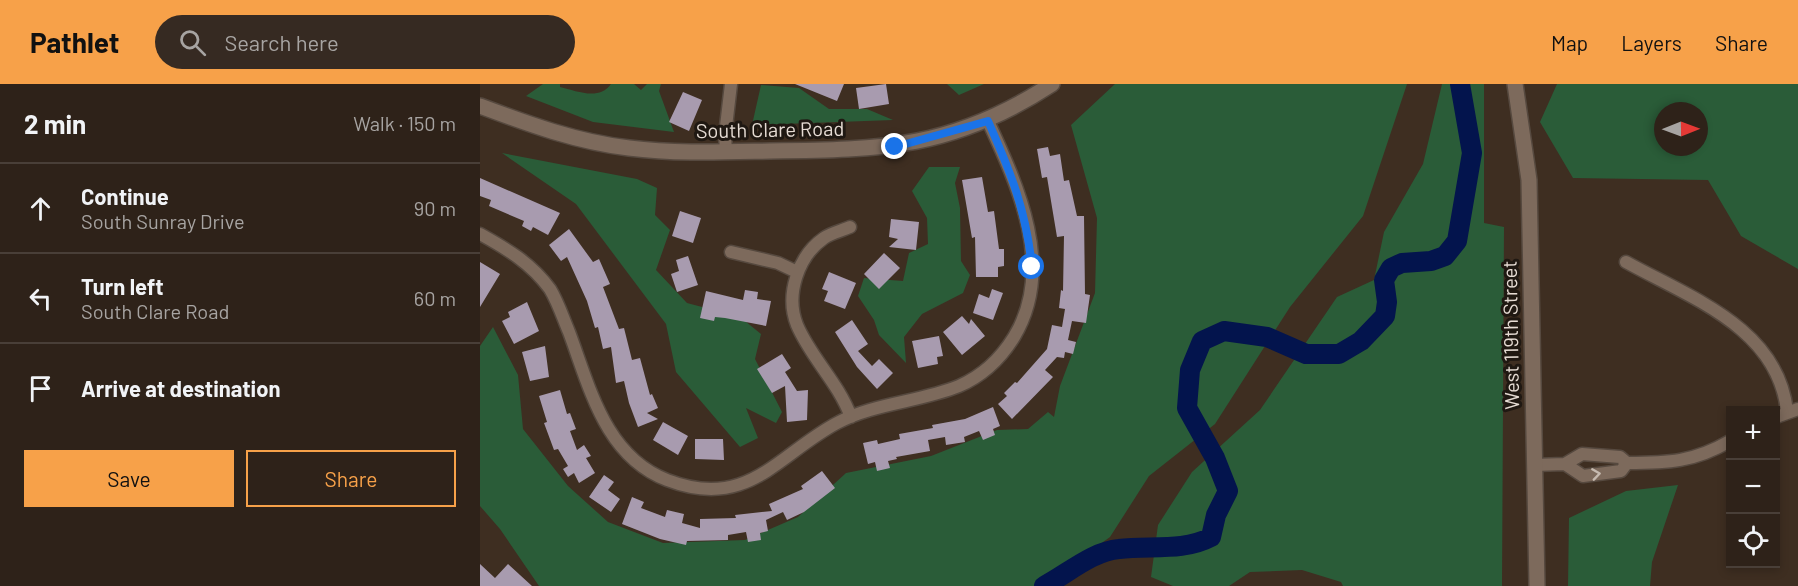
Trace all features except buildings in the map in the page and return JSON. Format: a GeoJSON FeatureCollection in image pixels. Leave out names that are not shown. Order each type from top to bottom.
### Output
{"type":"FeatureCollection","features":[{"type":"Feature","properties":{"kind":"street"},"geometry":{"type":"LineString","coordinates":[[726,152],[725,135],[731,84]]}},
{"type":"Feature","properties":{"kind":"street","name":"South Clare Road"},"geometry":{"type":"LineString","coordinates":[[480,106],[547,131],[600,144],[654,150],[845,151],[895,147],[988,121],[1052,84]]}},
{"type":"Feature","properties":{"kind":"street","name":"West 119th Street"},"geometry":{"type":"LineString","coordinates":[[1515,84],[1529,180],[1537,586]]}},
{"type":"Feature","properties":{"kind":"street"},"geometry":{"type":"LineString","coordinates":[[480,234],[518,255],[551,291],[607,427],[630,457],[665,479],[695,487],[714,488],[753,480],[771,470],[826,429],[851,417],[960,385],[994,363],[1019,330],[1028,309],[1032,288],[1030,246],[1018,189],[988,121]]}},
{"type":"Feature","properties":{"kind":"street"},"geometry":{"type":"LineString","coordinates":[[850,227],[825,237],[814,247],[797,272],[793,289],[796,323],[839,389],[851,417]]}},
{"type":"Feature","properties":{"kind":"street"},"geometry":{"type":"LineString","coordinates":[[731,252],[770,261],[797,272]]}},
{"type":"Feature","properties":{"kind":"street"},"geometry":{"type":"LineString","coordinates":[[1626,262],[1714,310],[1751,335],[1771,359],[1793,410]]}},
{"type":"Feature","properties":{"kind":"street"},"geometry":{"type":"LineString","coordinates":[[1534,465],[1565,464],[1582,454],[1620,457],[1627,463],[1675,463],[1708,454],[1726,444]]}},
{"type":"Feature","properties":{"kind":"street"},"geometry":{"type":"LineString","coordinates":[[1565,464],[1583,476],[1621,471],[1627,463]]}},
{"type":"Feature","properties":{"kind":"green space"},"geometry":{"type":"Polygon","coordinates":[[[543,84],[560,84],[560,87],[594,93],[606,89],[611,84],[634,84],[641,90],[647,84],[661,84],[659,91],[674,132],[593,122],[526,96],[543,84]]]}},
{"type":"Feature","properties":{"kind":"green space"},"geometry":{"type":"Polygon","coordinates":[[[947,84],[984,84],[959,95],[947,84]]]}},
{"type":"Feature","properties":{"kind":"green space"},"geometry":{"type":"Polygon","coordinates":[[[1115,84],[1407,84],[1363,216],[1290,307],[1215,424],[1149,476],[1110,537],[1042,586],[539,586],[500,529],[480,506],[480,346],[493,327],[518,375],[523,429],[568,486],[608,522],[663,543],[745,540],[798,517],[846,473],[931,456],[997,430],[1028,429],[1048,412],[1054,417],[1060,386],[1095,293],[1097,218],[1071,125],[1115,84]]]}},
{"type":"Feature","properties":{"kind":"green space"},"geometry":{"type":"Polygon","coordinates":[[[1442,84],[1484,84],[1484,223],[1504,227],[1502,586],[1343,586],[1341,582],[1302,570],[1250,572],[1229,586],[1173,586],[1151,577],[1158,525],[1192,472],[1260,410],[1337,297],[1374,280],[1384,232],[1423,164],[1442,84]]]}},
{"type":"Feature","properties":{"kind":"green space"},"geometry":{"type":"Polygon","coordinates":[[[1557,84],[1798,84],[1798,269],[1741,236],[1708,180],[1573,178],[1540,122],[1557,84]]]}},
{"type":"Feature","properties":{"kind":"green space"},"geometry":{"type":"Polygon","coordinates":[[[761,85],[799,88],[829,109],[867,109],[893,120],[752,125],[761,85]]]}},
{"type":"Feature","properties":{"kind":"green space"},"geometry":{"type":"Polygon","coordinates":[[[502,153],[637,179],[657,188],[655,215],[670,230],[656,270],[687,303],[740,317],[761,334],[755,359],[782,412],[776,423],[746,408],[758,438],[740,447],[676,372],[666,324],[576,204],[502,153]]]}},
{"type":"Feature","properties":{"kind":"green space"},"geometry":{"type":"Polygon","coordinates":[[[929,167],[960,167],[955,183],[960,208],[961,261],[970,275],[963,293],[922,314],[904,337],[906,363],[879,335],[874,320],[858,296],[864,278],[903,281],[909,253],[928,244],[927,218],[912,191],[929,167]]]}},
{"type":"Feature","properties":{"kind":"green space"},"geometry":{"type":"Polygon","coordinates":[[[1678,485],[1652,562],[1650,586],[1568,586],[1569,518],[1626,491],[1678,485]]]}},
{"type":"Feature","properties":{"kind":"waterway"},"geometry":{"type":"LineString","coordinates":[[1044,586],[1090,558],[1109,551],[1189,545],[1211,537],[1216,515],[1228,491],[1215,458],[1187,408],[1190,370],[1202,341],[1224,331],[1267,337],[1306,354],[1339,354],[1361,341],[1385,316],[1387,302],[1384,280],[1391,268],[1402,263],[1431,261],[1445,256],[1457,241],[1472,153],[1460,84]]}},
{"type":"Feature","properties":{"kind":"route"},"geometry":{"type":"LineString","coordinates":[[895,147],[988,121],[1018,189],[1025,216],[1032,267]]}}]}
